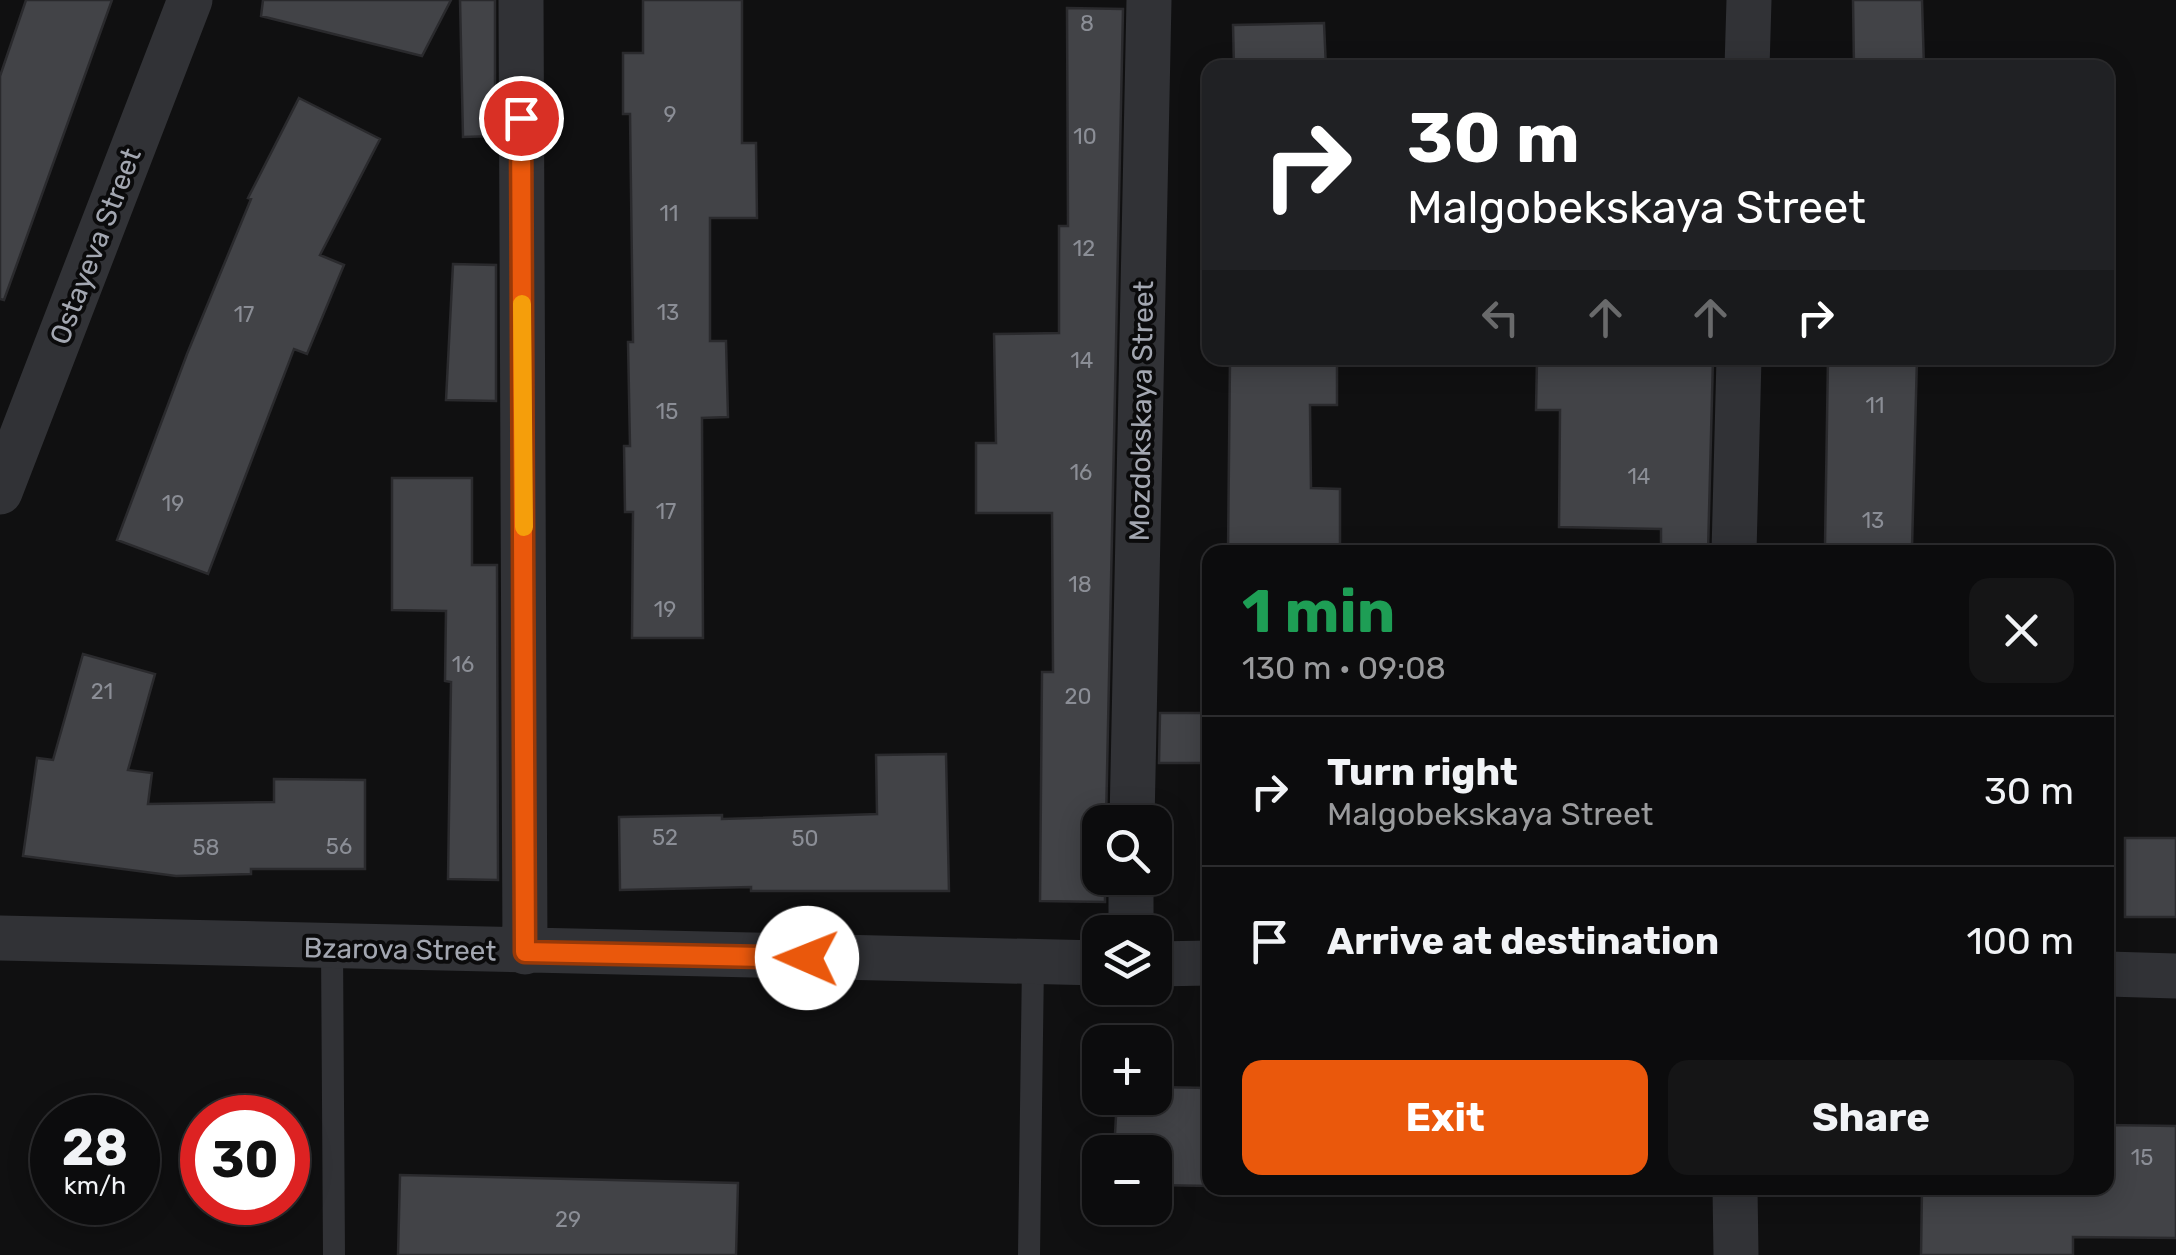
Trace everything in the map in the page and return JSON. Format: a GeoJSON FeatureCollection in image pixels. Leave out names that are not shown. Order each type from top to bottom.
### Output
{"type":"FeatureCollection","features":[{"type":"Feature","properties":{"kind":"street","name":"Ostayeva Street"},"geometry":{"type":"LineString","coordinates":[[0,492],[190,0]]}},
{"type":"Feature","properties":{"kind":"street"},"geometry":{"type":"LineString","coordinates":[[520,0],[525,952]]}},
{"type":"Feature","properties":{"kind":"street","name":"Mozdokskaya Street"},"geometry":{"type":"LineString","coordinates":[[1132,805],[1149,0]]}},
{"type":"Feature","properties":{"kind":"street"},"geometry":{"type":"LineString","coordinates":[[1747,60],[1749,0]]}},
{"type":"Feature","properties":{"kind":"street"},"geometry":{"type":"LineString","coordinates":[[1734,545],[1739,365]]}},
{"type":"Feature","properties":{"kind":"street","name":"Bzarova Street"},"geometry":{"type":"LineString","coordinates":[[0,938],[1082,963]]}},
{"type":"Feature","properties":{"kind":"street"},"geometry":{"type":"LineString","coordinates":[[1172,964],[1202,964]]}},
{"type":"Feature","properties":{"kind":"street"},"geometry":{"type":"LineString","coordinates":[[2114,974],[2176,976]]}},
{"type":"Feature","properties":{"kind":"street"},"geometry":{"type":"LineString","coordinates":[[1735,1195],[1736,1255]]}},
{"type":"Feature","properties":{"kind":"lane"},"geometry":{"type":"LineString","coordinates":[[332,947],[334,1255]]}},
{"type":"Feature","properties":{"kind":"lane"},"geometry":{"type":"LineString","coordinates":[[1029,1255],[1033,962]]}},
{"type":"Feature","properties":{"kind":"building"},"geometry":{"type":"Polygon","coordinates":[[[26,0],[112,0],[4,300],[0,299],[0,76],[26,0]]]}},
{"type":"Feature","properties":{"kind":"building"},"geometry":{"type":"Polygon","coordinates":[[[263,0],[451,0],[422,56],[261,16],[263,0]]]}},
{"type":"Feature","properties":{"kind":"building"},"geometry":{"type":"Polygon","coordinates":[[[460,0],[495,0],[495,136],[463,137],[460,0]]]}},
{"type":"Feature","properties":{"kind":"building"},"geometry":{"type":"Polygon","coordinates":[[[643,0],[742,0],[742,143],[756,143],[757,218],[710,218],[710,341],[726,341],[728,417],[702,418],[703,638],[632,638],[633,512],[625,512],[624,446],[630,446],[628,342],[633,342],[630,114],[623,114],[623,53],[643,53],[643,0]]]}},
{"type":"Feature","properties":{"kind":"building"},"geometry":{"type":"Polygon","coordinates":[[[1853,0],[1922,0],[1924,60],[1854,60],[1853,0]]]}},
{"type":"Feature","properties":{"kind":"building"},"geometry":{"type":"Polygon","coordinates":[[[1067,8],[1123,9],[1106,805],[1082,805],[1082,895],[1105,895],[1105,902],[1040,901],[1042,672],[1053,672],[1052,513],[976,513],[976,443],[996,443],[994,334],[1059,333],[1059,226],[1068,226],[1067,8]]]}},
{"type":"Feature","properties":{"kind":"building"},"geometry":{"type":"Polygon","coordinates":[[[1324,23],[1326,60],[1234,60],[1233,25],[1324,23]]]}},
{"type":"Feature","properties":{"kind":"building"},"geometry":{"type":"Polygon","coordinates":[[[299,98],[380,139],[320,255],[344,265],[307,354],[294,349],[208,574],[117,540],[251,199],[248,198],[299,98]]]}},
{"type":"Feature","properties":{"kind":"building"},"geometry":{"type":"Polygon","coordinates":[[[453,264],[496,265],[496,401],[446,400],[453,264]]]}},
{"type":"Feature","properties":{"kind":"building"},"geometry":{"type":"Polygon","coordinates":[[[1230,365],[1337,365],[1337,405],[1310,405],[1311,488],[1340,489],[1340,545],[1228,545],[1230,365]]]}},
{"type":"Feature","properties":{"kind":"building"},"geometry":{"type":"Polygon","coordinates":[[[1537,365],[1713,365],[1708,545],[1661,545],[1661,529],[1559,527],[1560,410],[1536,410],[1537,365]]]}},
{"type":"Feature","properties":{"kind":"building"},"geometry":{"type":"Polygon","coordinates":[[[1828,365],[1917,365],[1912,545],[1825,545],[1828,365]]]}},
{"type":"Feature","properties":{"kind":"building"},"geometry":{"type":"Polygon","coordinates":[[[392,478],[472,478],[472,565],[497,565],[498,880],[448,879],[451,682],[445,681],[446,611],[392,610],[392,478]]]}},
{"type":"Feature","properties":{"kind":"building"},"geometry":{"type":"Polygon","coordinates":[[[83,654],[155,674],[128,770],[152,773],[148,804],[274,802],[274,779],[365,780],[365,869],[251,869],[251,874],[176,876],[23,856],[37,758],[53,760],[83,654]]]}},
{"type":"Feature","properties":{"kind":"building"},"geometry":{"type":"Polygon","coordinates":[[[1160,713],[1202,713],[1202,763],[1159,763],[1160,713]]]}},
{"type":"Feature","properties":{"kind":"building"},"geometry":{"type":"Polygon","coordinates":[[[946,754],[949,891],[751,891],[751,887],[620,890],[619,817],[722,815],[722,819],[877,814],[876,755],[946,754]]]}},
{"type":"Feature","properties":{"kind":"building"},"geometry":{"type":"Polygon","coordinates":[[[2125,838],[2176,838],[2176,917],[2125,917],[2125,838]]]}},
{"type":"Feature","properties":{"kind":"building"},"geometry":{"type":"Polygon","coordinates":[[[1172,1087],[1202,1088],[1202,1186],[1172,1185],[1172,1135],[1115,1135],[1116,1115],[1172,1115],[1172,1087]]]}},
{"type":"Feature","properties":{"kind":"building"},"geometry":{"type":"Polygon","coordinates":[[[2114,1125],[2176,1126],[2176,1238],[2073,1237],[2073,1255],[1921,1255],[1922,1195],[2114,1195],[2114,1125]]]}},
{"type":"Feature","properties":{"kind":"building"},"geometry":{"type":"Polygon","coordinates":[[[400,1175],[738,1183],[736,1255],[398,1255],[400,1175]]]}},
{"type":"Feature","properties":{"kind":"slow traffic"},"geometry":{"type":"LineString","coordinates":[[522,304],[524,527]]}},
{"type":"Feature","properties":{"kind":"route"},"geometry":{"type":"LineString","coordinates":[[521,118],[525,952],[807,958]]}}]}
